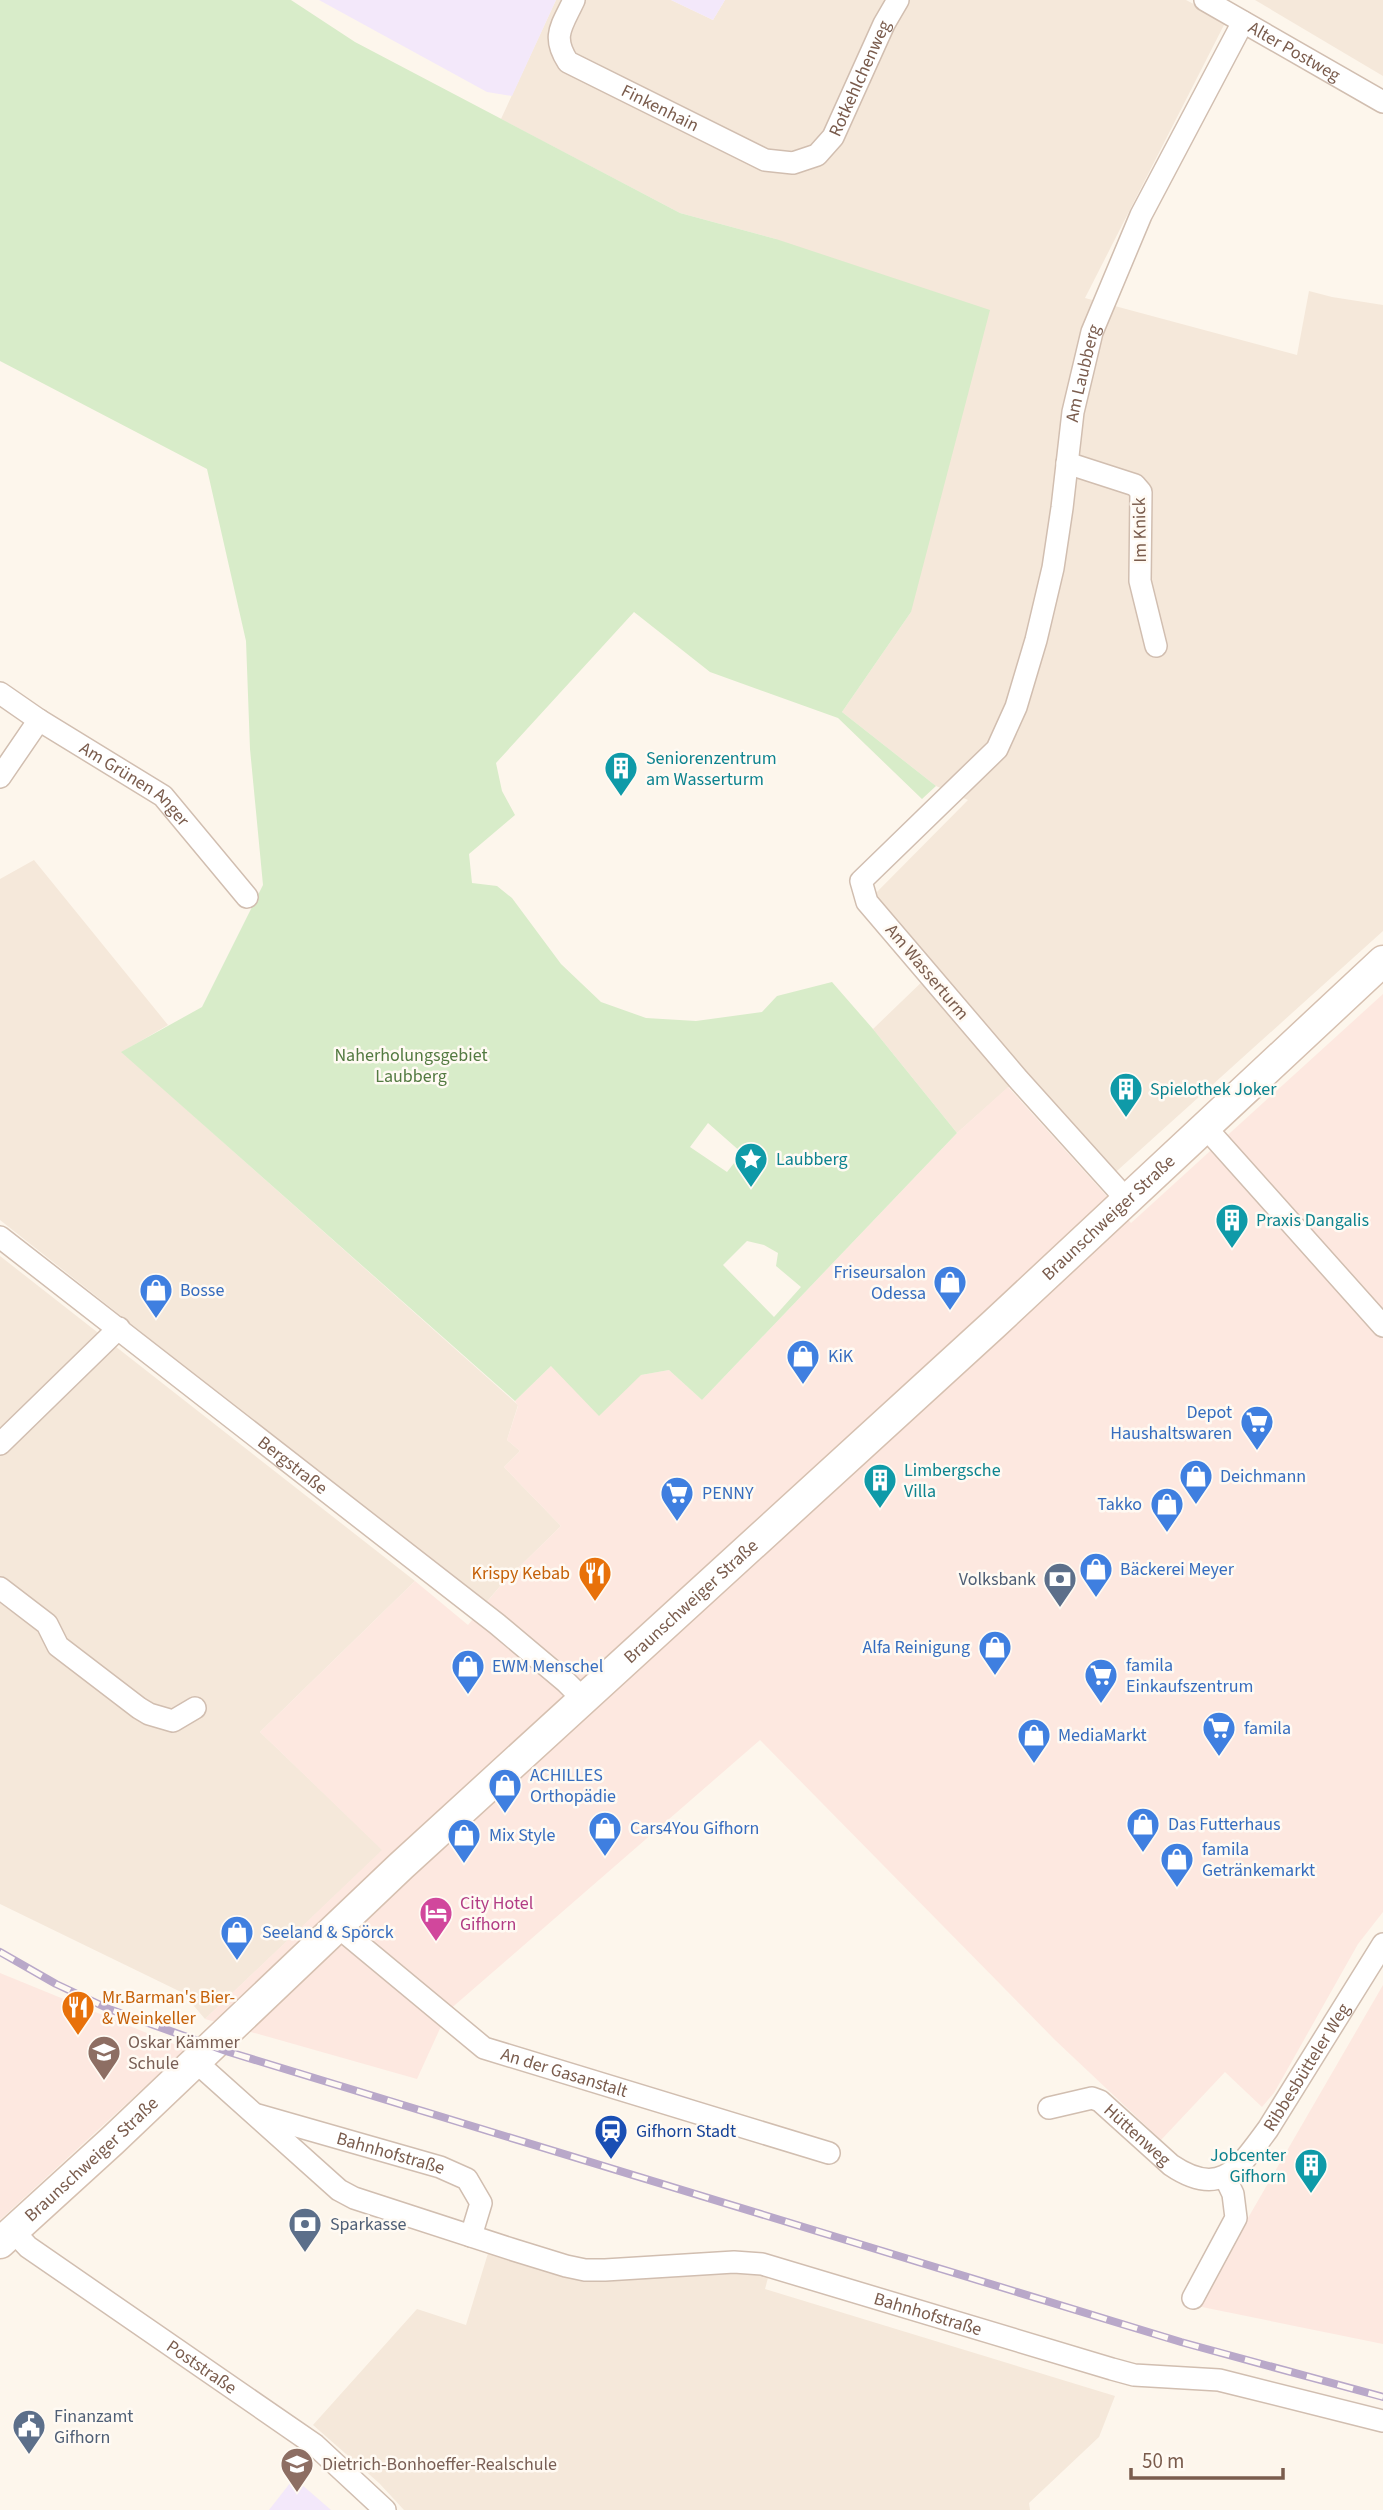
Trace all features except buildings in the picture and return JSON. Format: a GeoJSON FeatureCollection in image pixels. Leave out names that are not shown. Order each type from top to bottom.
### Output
{"type":"FeatureCollection","features":[{"type":"Feature","properties":{"kind":"street","name":"Finkenhain"},"geometry":{"type":"LineString","coordinates":[[574,0],[558,35],[560,50],[568,62],[765,160],[793,163],[817,155]]}},
{"type":"Feature","properties":{"kind":"street","name":"Rotkehlchenweg"},"geometry":{"type":"LineString","coordinates":[[817,155],[833,137],[884,24],[898,0]]}},
{"type":"Feature","properties":{"kind":"street","name":"Alter Postweg"},"geometry":{"type":"LineString","coordinates":[[1205,0],[1383,102]]}},
{"type":"Feature","properties":{"kind":"street","name":"Am Laubberg"},"geometry":{"type":"LineString","coordinates":[[997,749],[1016,707],[1053,568],[1073,412],[1091,332],[1141,215],[1243,22]]}},
{"type":"Feature","properties":{"kind":"street","name":"Im Knick"},"geometry":{"type":"LineString","coordinates":[[1067,463],[1135,485],[1141,492],[1140,581],[1156,646]]}},
{"type":"Feature","properties":{"kind":"street","name":"Am Grünen Anger"},"geometry":{"type":"LineString","coordinates":[[0,693],[38,720],[163,796],[247,897]]}},
{"type":"Feature","properties":{"kind":"street"},"geometry":{"type":"LineString","coordinates":[[0,777],[38,720]]}},
{"type":"Feature","properties":{"kind":"street","name":"Am Wasserturm"},"geometry":{"type":"LineString","coordinates":[[997,749],[861,881],[867,902],[1017,1079],[1128,1200]]}},
{"type":"Feature","properties":{"kind":"street","name":"Braunschweiger Straße"},"geometry":{"type":"LineString","coordinates":[[7,2236],[337,1926],[1128,1200],[1383,961]]}},
{"type":"Feature","properties":{"kind":"street"},"geometry":{"type":"LineString","coordinates":[[1206,1128],[1383,1326]]}},
{"type":"Feature","properties":{"kind":"street","name":"Bergstraße"},"geometry":{"type":"LineString","coordinates":[[0,1237],[497,1624],[583,1699]]}},
{"type":"Feature","properties":{"kind":"street"},"geometry":{"type":"LineString","coordinates":[[0,1444],[119,1328]]}},
{"type":"Feature","properties":{"kind":"street"},"geometry":{"type":"LineString","coordinates":[[0,1588],[47,1624],[58,1646],[149,1714],[173,1721],[195,1708]]}},
{"type":"Feature","properties":{"kind":"street","name":"An der Gasanstalt"},"geometry":{"type":"LineString","coordinates":[[337,1926],[484,2048],[829,2153]]}},
{"type":"Feature","properties":{"kind":"street","name":"Ribbesbütteler Weg"},"geometry":{"type":"LineString","coordinates":[[1225,2176],[1247,2157],[1268,2129],[1383,1944]]}},
{"type":"Feature","properties":{"kind":"street","name":"Bahnhofstraße"},"geometry":{"type":"LineString","coordinates":[[195,2061],[339,2190],[471,2236],[585,2270],[734,2262],[762,2264],[1134,2375],[1219,2380],[1383,2421]]}},
{"type":"Feature","properties":{"kind":"street","name":"Hüttenweg"},"geometry":{"type":"LineString","coordinates":[[1049,2108],[1092,2098],[1100,2101],[1183,2173],[1212,2181],[1225,2176]]}},
{"type":"Feature","properties":{"kind":"street","name":"Bahnhofstraße"},"geometry":{"type":"LineString","coordinates":[[253,2113],[440,2167],[467,2179],[481,2203],[471,2236]]}},
{"type":"Feature","properties":{"kind":"street"},"geometry":{"type":"LineString","coordinates":[[1193,2298],[1236,2218],[1233,2194],[1225,2176]]}},
{"type":"Feature","properties":{"kind":"street","name":"Poststraße"},"geometry":{"type":"LineString","coordinates":[[7,2236],[29,2246],[315,2445],[385,2510]]}},
{"type":"Feature","properties":{"kind":"shaded area"},"geometry":{"type":"Polygon","coordinates":[[[319,0],[556,0],[512,96],[487,92],[319,0]]]}},
{"type":"Feature","properties":{"kind":"shaded area"},"geometry":{"type":"Polygon","coordinates":[[[556,0],[671,0],[713,20],[725,0],[1186,0],[1226,21],[1085,298],[1297,355],[1309,291],[1383,305],[1383,931],[1108,1179],[1018,1079],[957,1133],[873,1029],[929,975],[867,902],[968,800],[936,786],[842,712],[911,612],[776,239],[680,213],[501,119],[556,0]]]}},
{"type":"Feature","properties":{"kind":"shaded area"},"geometry":{"type":"Polygon","coordinates":[[[671,0],[725,0],[713,20],[671,0]]]}},
{"type":"Feature","properties":{"kind":"shaded area"},"geometry":{"type":"Polygon","coordinates":[[[1255,0],[1383,0],[1383,76],[1255,0]]]}},
{"type":"Feature","properties":{"kind":"shaded area"},"geometry":{"type":"Polygon","coordinates":[[[34,860],[168,1025],[122,1052],[518,1405],[507,1440],[520,1451],[504,1467],[561,1526],[485,1604],[0,1220],[0,879],[34,860]]]}},
{"type":"Feature","properties":{"kind":"shaded area"},"geometry":{"type":"Polygon","coordinates":[[[1383,994],[1383,1912],[1358,1944],[1274,2093],[1262,2107],[1225,2072],[1161,2140],[1055,2040],[760,1740],[448,2011],[417,2079],[205,2019],[382,1850],[260,1732],[415,1581],[468,1625],[501,1585],[561,1526],[504,1467],[520,1451],[507,1440],[518,1406],[515,1401],[551,1366],[641,1375],[669,1370],[702,1400],[957,1133],[1008,1087],[1131,1223],[1383,994]]]}},
{"type":"Feature","properties":{"kind":"shaded area"},"geometry":{"type":"Polygon","coordinates":[[[0,1256],[415,1581],[260,1732],[383,1850],[205,2019],[183,1993],[0,1904],[0,1256]]]}},
{"type":"Feature","properties":{"kind":"shaded area"},"geometry":{"type":"Polygon","coordinates":[[[0,1973],[186,2049],[0,2220],[0,1973]]]}},
{"type":"Feature","properties":{"kind":"shaded area"},"geometry":{"type":"Polygon","coordinates":[[[1383,1985],[1383,2344],[1197,2306],[1383,1985]]]}},
{"type":"Feature","properties":{"kind":"shaded area"},"geometry":{"type":"Polygon","coordinates":[[[489,2250],[566,2274],[732,2271],[769,2274],[765,2289],[1115,2396],[1099,2437],[1029,2503],[1030,2510],[404,2510],[379,2483],[313,2425],[417,2309],[466,2325],[489,2250]]]}},
{"type":"Feature","properties":{"kind":"shaded area","name":"Dietrich-Bonhoeffer-Realschule"},"geometry":{"type":"Polygon","coordinates":[[[294,2478],[331,2510],[269,2510],[294,2478]]]}},
{"type":"Feature","properties":{"kind":"green space","name":"Naherholungsgebiet Laubberg"},"geometry":{"type":"Polygon","coordinates":[[[0,0],[291,0],[355,42],[680,213],[776,239],[990,310],[911,612],[842,712],[936,786],[922,799],[838,718],[710,672],[634,612],[496,763],[502,791],[515,815],[469,854],[472,883],[497,886],[512,898],[561,964],[601,1002],[646,1018],[696,1021],[762,1012],[777,996],[832,982],[957,1133],[702,1400],[669,1370],[641,1375],[599,1416],[551,1366],[515,1401],[121,1052],[202,1007],[263,885],[250,749],[246,641],[207,469],[0,361],[0,0]],[[708,1123],[690,1147],[727,1172],[742,1153],[708,1123]],[[747,1241],[723,1265],[774,1317],[801,1287],[776,1266],[778,1253],[764,1245],[747,1241]]]}},
{"type":"Feature","properties":{"kind":"railway"},"geometry":{"type":"LineString","coordinates":[[0,1952],[56,1984],[109,2009],[229,2052],[1181,2342],[1383,2397]]}},
{"type":"Feature","properties":{"kind":"place","name":"Seniorenzentrum am Wasserturm"},"geometry":{"type":"Point","coordinates":[621,798]}},
{"type":"Feature","properties":{"kind":"place","name":"Spielothek Joker"},"geometry":{"type":"Point","coordinates":[1126,1119]}},
{"type":"Feature","properties":{"kind":"place","name":"Laubberg"},"geometry":{"type":"Point","coordinates":[751,1189]}},
{"type":"Feature","properties":{"kind":"place","name":"Praxis Dangalis"},"geometry":{"type":"Point","coordinates":[1232,1250]}},
{"type":"Feature","properties":{"kind":"place","name":"Friseursalon Odessa"},"geometry":{"type":"Point","coordinates":[950,1312]}},
{"type":"Feature","properties":{"kind":"place","name":"Bosse"},"geometry":{"type":"Point","coordinates":[156,1320]}},
{"type":"Feature","properties":{"kind":"place","name":"KiK"},"geometry":{"type":"Point","coordinates":[803,1386]}},
{"type":"Feature","properties":{"kind":"place","name":"Depot Haushaltswaren"},"geometry":{"type":"Point","coordinates":[1257,1452]}},
{"type":"Feature","properties":{"kind":"place","name":"Deichmann"},"geometry":{"type":"Point","coordinates":[1196,1506]}},
{"type":"Feature","properties":{"kind":"place","name":"Limbergsche Villa"},"geometry":{"type":"Point","coordinates":[880,1510]}},
{"type":"Feature","properties":{"kind":"place","name":"PENNY"},"geometry":{"type":"Point","coordinates":[677,1523]}},
{"type":"Feature","properties":{"kind":"place","name":"Takko"},"geometry":{"type":"Point","coordinates":[1167,1534]}},
{"type":"Feature","properties":{"kind":"place","name":"Bäckerei Meyer"},"geometry":{"type":"Point","coordinates":[1096,1599]}},
{"type":"Feature","properties":{"kind":"place","name":"Krispy Kebab"},"geometry":{"type":"Point","coordinates":[595,1603]}},
{"type":"Feature","properties":{"kind":"place","name":"Volksbank"},"geometry":{"type":"Point","coordinates":[1060,1609]}},
{"type":"Feature","properties":{"kind":"place","name":"Alfa Reinigung"},"geometry":{"type":"Point","coordinates":[995,1677]}},
{"type":"Feature","properties":{"kind":"place","name":"EWM Menschel"},"geometry":{"type":"Point","coordinates":[468,1696]}},
{"type":"Feature","properties":{"kind":"place","name":"famila Einkaufszentrum"},"geometry":{"type":"Point","coordinates":[1101,1705]}},
{"type":"Feature","properties":{"kind":"place","name":"famila"},"geometry":{"type":"Point","coordinates":[1219,1758]}},
{"type":"Feature","properties":{"kind":"place","name":"MediaMarkt"},"geometry":{"type":"Point","coordinates":[1034,1765]}},
{"type":"Feature","properties":{"kind":"place","name":"ACHILLES Orthopädie"},"geometry":{"type":"Point","coordinates":[505,1815]}},
{"type":"Feature","properties":{"kind":"place","name":"Das Futterhaus"},"geometry":{"type":"Point","coordinates":[1143,1854]}},
{"type":"Feature","properties":{"kind":"place","name":"Cars4You Gifhorn"},"geometry":{"type":"Point","coordinates":[605,1858]}},
{"type":"Feature","properties":{"kind":"place","name":"Mix Style"},"geometry":{"type":"Point","coordinates":[464,1865]}},
{"type":"Feature","properties":{"kind":"place","name":"famila Getränkemarkt"},"geometry":{"type":"Point","coordinates":[1177,1889]}},
{"type":"Feature","properties":{"kind":"place","name":"City Hotel Gifhorn"},"geometry":{"type":"Point","coordinates":[436,1943]}},
{"type":"Feature","properties":{"kind":"place","name":"Seeland & Spörck"},"geometry":{"type":"Point","coordinates":[237,1962]}},
{"type":"Feature","properties":{"kind":"place","name":"Mr.Barman's Bier- & Weinkeller"},"geometry":{"type":"Point","coordinates":[78,2037]}},
{"type":"Feature","properties":{"kind":"place","name":"Oskar Kämmer Schule"},"geometry":{"type":"Point","coordinates":[104,2082]}},
{"type":"Feature","properties":{"kind":"place","name":"Gifhorn Stadt"},"geometry":{"type":"Point","coordinates":[611,2161]}},
{"type":"Feature","properties":{"kind":"place","name":"Jobcenter Gifhorn"},"geometry":{"type":"Point","coordinates":[1311,2195]}},
{"type":"Feature","properties":{"kind":"place","name":"Sparkasse"},"geometry":{"type":"Point","coordinates":[305,2254]}},
{"type":"Feature","properties":{"kind":"place","name":"Finanzamt Gifhorn"},"geometry":{"type":"Point","coordinates":[29,2456]}},
{"type":"Feature","properties":{"kind":"place","name":"Dietrich-Bonhoeffer-Realschule"},"geometry":{"type":"Point","coordinates":[297,2494]}}]}
